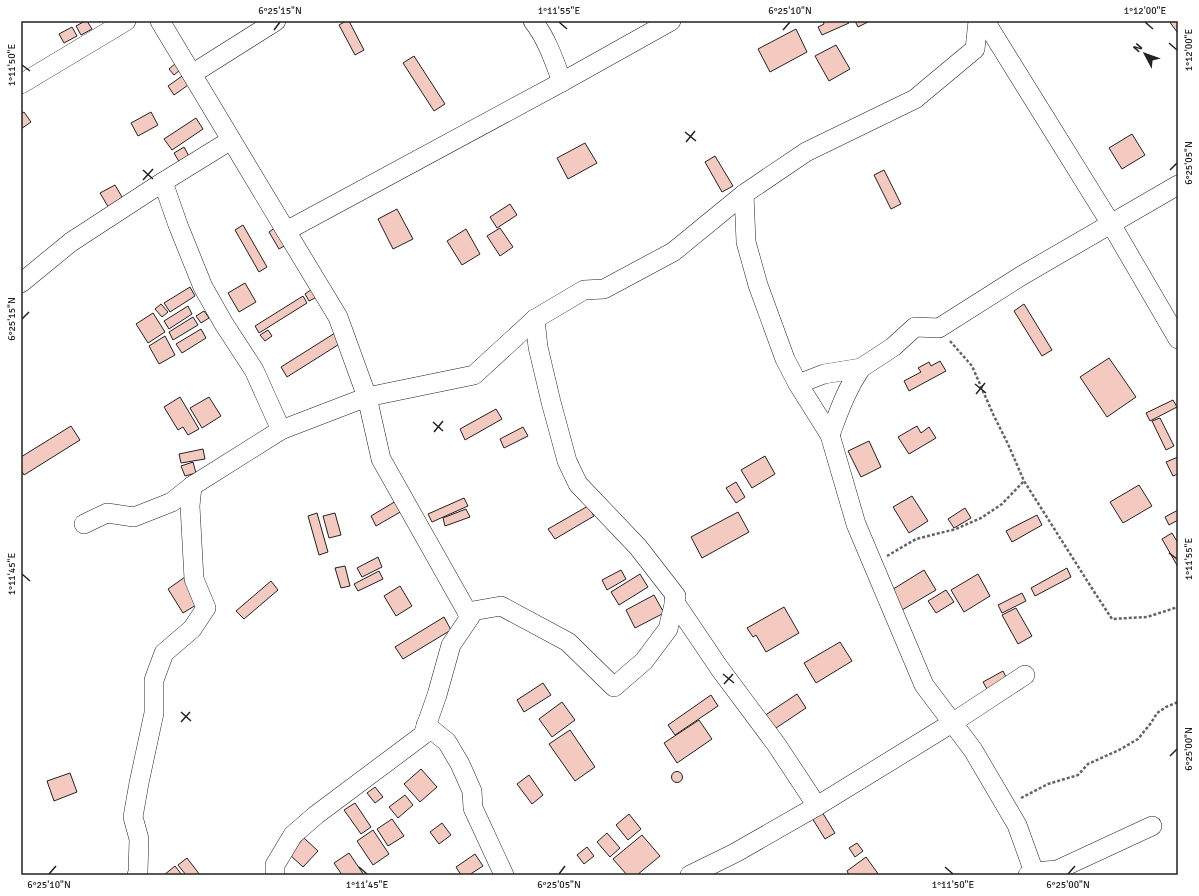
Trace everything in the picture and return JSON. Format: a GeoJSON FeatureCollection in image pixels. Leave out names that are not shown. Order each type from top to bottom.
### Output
{"type":"FeatureCollection","features":[{"type":"Feature","properties":{"kind":"street"},"geometry":{"type":"LineString","coordinates":[[21,84],[126,21]]}},
{"type":"Feature","properties":{"kind":"street"},"geometry":{"type":"LineString","coordinates":[[160,21],[338,317],[367,397],[381,459],[470,617],[451,645],[437,695],[423,735],[316,815],[293,835],[275,865],[275,875]]}},
{"type":"Feature","properties":{"kind":"street"},"geometry":{"type":"LineString","coordinates":[[192,74],[276,21]]}},
{"type":"Feature","properties":{"kind":"street"},"geometry":{"type":"LineString","coordinates":[[533,21],[549,47],[562,82]]}},
{"type":"Feature","properties":{"kind":"street"},"geometry":{"type":"LineString","coordinates":[[286,230],[562,82],[671,21]]}},
{"type":"Feature","properties":{"kind":"street"},"geometry":{"type":"LineString","coordinates":[[84,524],[107,512],[134,517],[172,502],[192,486],[281,430],[367,397],[474,375],[535,320],[584,290],[604,289],[673,252],[744,194],[806,152],[915,99],[975,49],[978,21]]}},
{"type":"Feature","properties":{"kind":"street"},"geometry":{"type":"LineString","coordinates":[[985,21],[1111,224],[1178,339]]}},
{"type":"Feature","properties":{"kind":"street"},"geometry":{"type":"LineString","coordinates":[[21,283],[71,242],[231,140]]}},
{"type":"Feature","properties":{"kind":"street"},"geometry":{"type":"LineString","coordinates":[[163,182],[178,225],[203,287],[224,324],[254,370],[281,430]]}},
{"type":"Feature","properties":{"kind":"street"},"geometry":{"type":"LineString","coordinates":[[830,435],[850,384],[861,368],[893,347],[915,327],[939,328],[1021,276],[1178,184]]}},
{"type":"Feature","properties":{"kind":"street"},"geometry":{"type":"LineString","coordinates":[[744,194],[746,242],[758,285],[785,359],[798,384],[830,435],[856,524],[924,685],[973,750],[1006,805],[1017,825],[1031,873],[1058,873],[1152,826]]}},
{"type":"Feature","properties":{"kind":"street"},"geometry":{"type":"LineString","coordinates":[[467,612],[501,606],[568,642],[614,687],[644,661],[668,629],[676,596],[638,547],[578,484],[567,461],[553,409],[538,347],[535,320]]}},
{"type":"Feature","properties":{"kind":"street"},"geometry":{"type":"LineString","coordinates":[[798,384],[824,374],[861,368]]}},
{"type":"Feature","properties":{"kind":"street"},"geometry":{"type":"LineString","coordinates":[[137,875],[139,839],[133,817],[154,713],[154,680],[164,653],[192,629],[206,608],[194,579],[190,506],[192,486]]}},
{"type":"Feature","properties":{"kind":"street"},"geometry":{"type":"LineString","coordinates":[[674,601],[720,669],[776,744],[817,806]]}},
{"type":"Feature","properties":{"kind":"street"},"geometry":{"type":"LineString","coordinates":[[690,875],[735,853],[817,806],[1025,675]]}},
{"type":"Feature","properties":{"kind":"street"},"geometry":{"type":"LineString","coordinates":[[426,725],[447,742],[460,764],[472,791],[473,808],[504,875]]}},
{"type":"Feature","properties":{"kind":"path"},"geometry":{"type":"LineString","coordinates":[[939,328],[972,366],[992,414],[1008,444],[1024,481],[1073,560],[1112,618],[1147,617],[1178,607]]}},
{"type":"Feature","properties":{"kind":"path"},"geometry":{"type":"LineString","coordinates":[[873,564],[916,539],[956,529],[980,518],[1002,504],[1024,481]]}},
{"type":"Feature","properties":{"kind":"path"},"geometry":{"type":"LineString","coordinates":[[1006,805],[1048,784],[1078,775],[1088,764],[1119,750],[1138,739],[1157,713],[1178,702]]}},
{"type":"Feature","properties":{"kind":"building"},"geometry":{"type":"Polygon","coordinates":[[[87,21],[92,29],[81,35],[76,26],[87,21]]]}},
{"type":"Feature","properties":{"kind":"building"},"geometry":{"type":"Polygon","coordinates":[[[349,21],[364,50],[355,55],[339,25],[349,21]]]}},
{"type":"Feature","properties":{"kind":"building"},"geometry":{"type":"Polygon","coordinates":[[[823,21],[848,21],[849,23],[822,35],[818,27],[824,24],[823,21]]]}},
{"type":"Feature","properties":{"kind":"building"},"geometry":{"type":"Polygon","coordinates":[[[855,21],[870,21],[858,27],[855,21]]]}},
{"type":"Feature","properties":{"kind":"building"},"geometry":{"type":"Polygon","coordinates":[[[1169,21],[1178,21],[1178,32],[1177,32],[1169,21]]]}},
{"type":"Feature","properties":{"kind":"building"},"geometry":{"type":"Polygon","coordinates":[[[72,27],[77,36],[64,43],[59,34],[72,27]]]}},
{"type":"Feature","properties":{"kind":"building"},"geometry":{"type":"Polygon","coordinates":[[[796,29],[807,52],[770,72],[758,49],[796,29]]]}},
{"type":"Feature","properties":{"kind":"building"},"geometry":{"type":"Polygon","coordinates":[[[836,45],[850,69],[829,81],[815,56],[836,45]]]}},
{"type":"Feature","properties":{"kind":"building"},"geometry":{"type":"Polygon","coordinates":[[[414,56],[445,104],[434,111],[403,63],[414,56]]]}},
{"type":"Feature","properties":{"kind":"building"},"geometry":{"type":"Polygon","coordinates":[[[176,63],[180,70],[174,75],[169,69],[176,63]]]}},
{"type":"Feature","properties":{"kind":"building"},"geometry":{"type":"Polygon","coordinates":[[[185,74],[191,83],[174,95],[168,86],[185,74]]]}},
{"type":"Feature","properties":{"kind":"building"},"geometry":{"type":"Polygon","coordinates":[[[24,112],[31,122],[21,129],[21,114],[24,112]]]}},
{"type":"Feature","properties":{"kind":"building"},"geometry":{"type":"Polygon","coordinates":[[[151,112],[158,125],[138,136],[131,123],[151,112]]]}},
{"type":"Feature","properties":{"kind":"building"},"geometry":{"type":"Polygon","coordinates":[[[196,118],[203,129],[172,150],[164,139],[196,118]]]}},
{"type":"Feature","properties":{"kind":"building"},"geometry":{"type":"Polygon","coordinates":[[[1132,134],[1145,155],[1122,169],[1109,148],[1132,134]]]}},
{"type":"Feature","properties":{"kind":"building"},"geometry":{"type":"Polygon","coordinates":[[[585,143],[597,163],[568,179],[557,158],[585,143]]]}},
{"type":"Feature","properties":{"kind":"building"},"geometry":{"type":"Polygon","coordinates":[[[184,147],[191,160],[181,165],[174,153],[184,147]]]}},
{"type":"Feature","properties":{"kind":"building"},"geometry":{"type":"Polygon","coordinates":[[[715,156],[733,186],[722,192],[705,162],[715,156]]]}},
{"type":"Feature","properties":{"kind":"building"},"geometry":{"type":"Polygon","coordinates":[[[884,170],[901,204],[891,209],[874,175],[884,170]]]}},
{"type":"Feature","properties":{"kind":"building"},"geometry":{"type":"Polygon","coordinates":[[[115,185],[125,202],[110,210],[100,193],[115,185]]]}},
{"type":"Feature","properties":{"kind":"building"},"geometry":{"type":"Polygon","coordinates":[[[510,204],[517,215],[497,228],[490,217],[510,204]]]}},
{"type":"Feature","properties":{"kind":"building"},"geometry":{"type":"Polygon","coordinates":[[[397,209],[413,239],[393,249],[378,219],[397,209]]]}},
{"type":"Feature","properties":{"kind":"building"},"geometry":{"type":"Polygon","coordinates":[[[243,225],[267,267],[259,272],[235,230],[243,225]]]}},
{"type":"Feature","properties":{"kind":"building"},"geometry":{"type":"Polygon","coordinates":[[[276,227],[286,245],[279,249],[269,232],[276,227]]]}},
{"type":"Feature","properties":{"kind":"building"},"geometry":{"type":"Polygon","coordinates":[[[500,228],[513,247],[500,256],[487,236],[500,228]]]}},
{"type":"Feature","properties":{"kind":"building"},"geometry":{"type":"Polygon","coordinates":[[[466,229],[480,254],[462,265],[447,241],[466,229]]]}},
{"type":"Feature","properties":{"kind":"building"},"geometry":{"type":"Polygon","coordinates":[[[245,283],[256,302],[239,312],[228,293],[245,283]]]}},
{"type":"Feature","properties":{"kind":"building"},"geometry":{"type":"Polygon","coordinates":[[[190,287],[195,296],[170,312],[164,303],[190,287]]]}},
{"type":"Feature","properties":{"kind":"building"},"geometry":{"type":"Polygon","coordinates":[[[312,289],[317,297],[309,301],[305,294],[312,289]]]}},
{"type":"Feature","properties":{"kind":"building"},"geometry":{"type":"Polygon","coordinates":[[[303,296],[307,303],[259,333],[255,326],[303,296]]]}},
{"type":"Feature","properties":{"kind":"building"},"geometry":{"type":"Polygon","coordinates":[[[161,304],[168,312],[162,317],[155,309],[161,304]]]}},
{"type":"Feature","properties":{"kind":"building"},"geometry":{"type":"Polygon","coordinates":[[[1024,304],[1052,350],[1042,356],[1014,311],[1024,304]]]}},
{"type":"Feature","properties":{"kind":"building"},"geometry":{"type":"Polygon","coordinates":[[[188,306],[192,314],[169,329],[164,321],[188,306]]]}},
{"type":"Feature","properties":{"kind":"building"},"geometry":{"type":"Polygon","coordinates":[[[204,311],[209,318],[201,323],[196,316],[204,311]]]}},
{"type":"Feature","properties":{"kind":"building"},"geometry":{"type":"Polygon","coordinates":[[[153,313],[165,332],[148,343],[136,324],[153,313]]]}},
{"type":"Feature","properties":{"kind":"building"},"geometry":{"type":"Polygon","coordinates":[[[193,317],[198,325],[173,340],[169,332],[193,317]]]}},
{"type":"Feature","properties":{"kind":"building"},"geometry":{"type":"Polygon","coordinates":[[[201,329],[206,338],[182,353],[176,344],[201,329]]]}},
{"type":"Feature","properties":{"kind":"building"},"geometry":{"type":"Polygon","coordinates":[[[268,330],[272,336],[265,341],[260,335],[268,330]]]}},
{"type":"Feature","properties":{"kind":"building"},"geometry":{"type":"Polygon","coordinates":[[[335,333],[341,343],[287,377],[281,367],[335,333]]]}},
{"type":"Feature","properties":{"kind":"building"},"geometry":{"type":"Polygon","coordinates":[[[165,336],[175,355],[159,364],[149,346],[165,336]]]}},
{"type":"Feature","properties":{"kind":"building"},"geometry":{"type":"Polygon","coordinates":[[[1109,358],[1136,397],[1107,417],[1080,377],[1109,358]]]}},
{"type":"Feature","properties":{"kind":"building"},"geometry":{"type":"Polygon","coordinates":[[[940,361],[946,371],[909,391],[904,381],[921,372],[918,368],[929,362],[931,366],[940,361]]]}},
{"type":"Feature","properties":{"kind":"building"},"geometry":{"type":"Polygon","coordinates":[[[180,397],[199,429],[188,435],[183,427],[178,430],[164,407],[180,397]]]}},
{"type":"Feature","properties":{"kind":"building"},"geometry":{"type":"Polygon","coordinates":[[[209,397],[221,416],[202,428],[190,408],[209,397]]]}},
{"type":"Feature","properties":{"kind":"building"},"geometry":{"type":"Polygon","coordinates":[[[1173,400],[1177,407],[1150,421],[1146,413],[1173,400]]]}},
{"type":"Feature","properties":{"kind":"building"},"geometry":{"type":"Polygon","coordinates":[[[496,409],[502,419],[465,440],[460,429],[496,409]]]}},
{"type":"Feature","properties":{"kind":"building"},"geometry":{"type":"Polygon","coordinates":[[[1160,418],[1174,446],[1166,450],[1152,421],[1160,418]]]}},
{"type":"Feature","properties":{"kind":"building"},"geometry":{"type":"Polygon","coordinates":[[[71,426],[80,440],[24,475],[21,470],[21,457],[71,426]]]}},
{"type":"Feature","properties":{"kind":"building"},"geometry":{"type":"Polygon","coordinates":[[[917,426],[921,433],[929,427],[936,438],[909,454],[898,437],[917,426]]]}},
{"type":"Feature","properties":{"kind":"building"},"geometry":{"type":"Polygon","coordinates":[[[523,427],[528,436],[504,448],[500,439],[523,427]]]}},
{"type":"Feature","properties":{"kind":"building"},"geometry":{"type":"Polygon","coordinates":[[[869,441],[881,467],[861,477],[848,451],[869,441]]]}},
{"type":"Feature","properties":{"kind":"building"},"geometry":{"type":"Polygon","coordinates":[[[203,449],[205,459],[181,463],[179,454],[203,449]]]}},
{"type":"Feature","properties":{"kind":"building"},"geometry":{"type":"Polygon","coordinates":[[[765,456],[775,474],[752,488],[741,470],[765,456]]]}},
{"type":"Feature","properties":{"kind":"building"},"geometry":{"type":"Polygon","coordinates":[[[1178,457],[1178,474],[1173,476],[1166,462],[1178,457]]]}},
{"type":"Feature","properties":{"kind":"building"},"geometry":{"type":"Polygon","coordinates":[[[193,462],[196,473],[185,476],[181,466],[193,462]]]}},
{"type":"Feature","properties":{"kind":"building"},"geometry":{"type":"Polygon","coordinates":[[[736,482],[745,497],[736,503],[726,488],[736,482]]]}},
{"type":"Feature","properties":{"kind":"building"},"geometry":{"type":"Polygon","coordinates":[[[1139,485],[1152,506],[1123,523],[1110,502],[1139,485]]]}},
{"type":"Feature","properties":{"kind":"building"},"geometry":{"type":"Polygon","coordinates":[[[912,496],[928,521],[909,533],[893,507],[912,496]]]}},
{"type":"Feature","properties":{"kind":"building"},"geometry":{"type":"Polygon","coordinates":[[[464,498],[468,506],[432,522],[428,514],[464,498]]]}},
{"type":"Feature","properties":{"kind":"building"},"geometry":{"type":"Polygon","coordinates":[[[396,501],[402,511],[376,526],[371,516],[396,501]]]}},
{"type":"Feature","properties":{"kind":"building"},"geometry":{"type":"Polygon","coordinates":[[[588,506],[594,516],[555,539],[548,529],[588,506]]]}},
{"type":"Feature","properties":{"kind":"building"},"geometry":{"type":"Polygon","coordinates":[[[965,508],[971,518],[954,528],[948,519],[965,508]]]}},
{"type":"Feature","properties":{"kind":"building"},"geometry":{"type":"Polygon","coordinates":[[[466,509],[470,517],[445,526],[443,518],[466,509]]]}},
{"type":"Feature","properties":{"kind":"building"},"geometry":{"type":"Polygon","coordinates":[[[1178,510],[1178,520],[1169,525],[1165,517],[1178,510]]]}},
{"type":"Feature","properties":{"kind":"building"},"geometry":{"type":"Polygon","coordinates":[[[738,512],[749,532],[702,558],[691,537],[738,512]]]}},
{"type":"Feature","properties":{"kind":"building"},"geometry":{"type":"Polygon","coordinates":[[[317,513],[328,552],[319,555],[308,516],[317,513]]]}},
{"type":"Feature","properties":{"kind":"building"},"geometry":{"type":"Polygon","coordinates":[[[335,513],[341,535],[329,538],[323,516],[335,513]]]}},
{"type":"Feature","properties":{"kind":"building"},"geometry":{"type":"Polygon","coordinates":[[[1037,515],[1042,525],[1012,542],[1006,531],[1037,515]]]}},
{"type":"Feature","properties":{"kind":"building"},"geometry":{"type":"Polygon","coordinates":[[[1172,533],[1178,543],[1178,567],[1162,539],[1172,533]]]}},
{"type":"Feature","properties":{"kind":"building"},"geometry":{"type":"Polygon","coordinates":[[[378,557],[382,567],[362,577],[357,568],[378,557]]]}},
{"type":"Feature","properties":{"kind":"building"},"geometry":{"type":"Polygon","coordinates":[[[345,566],[350,586],[341,588],[335,568],[345,566]]]}},
{"type":"Feature","properties":{"kind":"building"},"geometry":{"type":"Polygon","coordinates":[[[1067,568],[1071,577],[1035,596],[1031,588],[1067,568]]]}},
{"type":"Feature","properties":{"kind":"building"},"geometry":{"type":"Polygon","coordinates":[[[621,570],[626,579],[607,590],[602,580],[621,570]]]}},
{"type":"Feature","properties":{"kind":"building"},"geometry":{"type":"Polygon","coordinates":[[[924,570],[936,590],[902,610],[890,591],[924,570]]]}},
{"type":"Feature","properties":{"kind":"building"},"geometry":{"type":"Polygon","coordinates":[[[379,571],[383,579],[358,591],[354,584],[379,571]]]}},
{"type":"Feature","properties":{"kind":"building"},"geometry":{"type":"Polygon","coordinates":[[[640,574],[648,587],[619,605],[611,592],[640,574]]]}},
{"type":"Feature","properties":{"kind":"building"},"geometry":{"type":"Polygon","coordinates":[[[978,574],[990,596],[964,612],[951,590],[978,574]]]}},
{"type":"Feature","properties":{"kind":"building"},"geometry":{"type":"Polygon","coordinates":[[[185,577],[201,602],[183,613],[168,589],[185,577]]]}},
{"type":"Feature","properties":{"kind":"building"},"geometry":{"type":"Polygon","coordinates":[[[271,581],[278,590],[244,619],[236,611],[271,581]]]}},
{"type":"Feature","properties":{"kind":"building"},"geometry":{"type":"Polygon","coordinates":[[[400,586],[412,606],[396,616],[384,596],[400,586]]]}},
{"type":"Feature","properties":{"kind":"building"},"geometry":{"type":"Polygon","coordinates":[[[946,590],[954,602],[936,613],[928,601],[946,590]]]}},
{"type":"Feature","properties":{"kind":"building"},"geometry":{"type":"Polygon","coordinates":[[[1022,593],[1026,601],[1002,613],[998,605],[1022,593]]]}},
{"type":"Feature","properties":{"kind":"building"},"geometry":{"type":"Polygon","coordinates":[[[654,595],[664,613],[635,628],[626,610],[654,595]]]}},
{"type":"Feature","properties":{"kind":"building"},"geometry":{"type":"Polygon","coordinates":[[[784,607],[799,633],[766,652],[756,635],[753,637],[747,628],[784,607]]]}},
{"type":"Feature","properties":{"kind":"building"},"geometry":{"type":"Polygon","coordinates":[[[1016,608],[1032,636],[1018,644],[1002,615],[1016,608]]]}},
{"type":"Feature","properties":{"kind":"building"},"geometry":{"type":"Polygon","coordinates":[[[444,617],[451,630],[403,659],[395,647],[444,617]]]}},
{"type":"Feature","properties":{"kind":"building"},"geometry":{"type":"Polygon","coordinates":[[[840,642],[852,661],[816,683],[804,663],[840,642]]]}},
{"type":"Feature","properties":{"kind":"building"},"geometry":{"type":"Polygon","coordinates":[[[1003,671],[1007,679],[987,689],[983,682],[1003,671]]]}},
{"type":"Feature","properties":{"kind":"building"},"geometry":{"type":"Polygon","coordinates":[[[543,683],[551,695],[524,712],[517,700],[543,683]]]}},
{"type":"Feature","properties":{"kind":"building"},"geometry":{"type":"Polygon","coordinates":[[[797,694],[806,708],[770,732],[761,718],[797,694]]]}},
{"type":"Feature","properties":{"kind":"building"},"geometry":{"type":"Polygon","coordinates":[[[711,695],[718,706],[675,735],[668,725],[711,695]]]}},
{"type":"Feature","properties":{"kind":"building"},"geometry":{"type":"Polygon","coordinates":[[[562,702],[575,720],[552,737],[539,719],[562,702]]]}},
{"type":"Feature","properties":{"kind":"building"},"geometry":{"type":"Polygon","coordinates":[[[699,720],[712,739],[677,763],[664,743],[699,720]]]}},
{"type":"Feature","properties":{"kind":"building"},"geometry":{"type":"Polygon","coordinates":[[[570,730],[595,767],[575,781],[549,744],[570,730]]]}},
{"type":"Feature","properties":{"kind":"building"},"geometry":{"type":"Polygon","coordinates":[[[421,769],[437,787],[420,802],[404,784],[421,769]]]}},
{"type":"Feature","properties":{"kind":"building"},"geometry":{"type":"Polygon","coordinates":[[[677,771],[681,773],[683,777],[681,781],[677,783],[673,781],[671,777],[673,773],[677,771]]]}},
{"type":"Feature","properties":{"kind":"building"},"geometry":{"type":"Polygon","coordinates":[[[70,773],[77,792],[54,801],[47,781],[70,773]]]}},
{"type":"Feature","properties":{"kind":"building"},"geometry":{"type":"Polygon","coordinates":[[[529,775],[543,795],[532,804],[517,784],[529,775]]]}},
{"type":"Feature","properties":{"kind":"building"},"geometry":{"type":"Polygon","coordinates":[[[375,787],[383,797],[375,803],[367,793],[375,787]]]}},
{"type":"Feature","properties":{"kind":"building"},"geometry":{"type":"Polygon","coordinates":[[[405,795],[413,805],[398,818],[389,807],[405,795]]]}},
{"type":"Feature","properties":{"kind":"building"},"geometry":{"type":"Polygon","coordinates":[[[355,803],[371,827],[361,834],[344,810],[355,803]]]}},
{"type":"Feature","properties":{"kind":"building"},"geometry":{"type":"Polygon","coordinates":[[[822,812],[835,833],[825,839],[812,818],[822,812]]]}},
{"type":"Feature","properties":{"kind":"building"},"geometry":{"type":"Polygon","coordinates":[[[629,814],[641,829],[628,840],[616,825],[629,814]]]}},
{"type":"Feature","properties":{"kind":"building"},"geometry":{"type":"Polygon","coordinates":[[[392,819],[404,836],[388,846],[377,829],[392,819]]]}},
{"type":"Feature","properties":{"kind":"building"},"geometry":{"type":"Polygon","coordinates":[[[442,823],[451,835],[439,844],[430,832],[442,823]]]}},
{"type":"Feature","properties":{"kind":"building"},"geometry":{"type":"Polygon","coordinates":[[[373,830],[389,854],[373,865],[357,841],[373,830]]]}},
{"type":"Feature","properties":{"kind":"building"},"geometry":{"type":"Polygon","coordinates":[[[607,833],[620,848],[610,857],[597,842],[607,833]]]}},
{"type":"Feature","properties":{"kind":"building"},"geometry":{"type":"Polygon","coordinates":[[[642,835],[660,856],[637,875],[627,875],[613,859],[642,835]]]}},
{"type":"Feature","properties":{"kind":"building"},"geometry":{"type":"Polygon","coordinates":[[[304,838],[318,851],[303,867],[289,854],[304,838]]]}},
{"type":"Feature","properties":{"kind":"building"},"geometry":{"type":"Polygon","coordinates":[[[857,843],[863,851],[855,857],[849,848],[857,843]]]}},
{"type":"Feature","properties":{"kind":"building"},"geometry":{"type":"Polygon","coordinates":[[[587,847],[594,856],[584,864],[577,855],[587,847]]]}},
{"type":"Feature","properties":{"kind":"building"},"geometry":{"type":"Polygon","coordinates":[[[349,853],[364,875],[342,875],[334,863],[349,853]]]}},
{"type":"Feature","properties":{"kind":"building"},"geometry":{"type":"Polygon","coordinates":[[[475,854],[483,866],[469,875],[461,875],[456,867],[475,854]]]}},
{"type":"Feature","properties":{"kind":"building"},"geometry":{"type":"Polygon","coordinates":[[[866,857],[879,875],[849,875],[847,871],[866,857]]]}},
{"type":"Feature","properties":{"kind":"building"},"geometry":{"type":"Polygon","coordinates":[[[187,858],[200,875],[186,875],[178,865],[187,858]]]}},
{"type":"Feature","properties":{"kind":"building"},"geometry":{"type":"Polygon","coordinates":[[[175,866],[182,875],[164,875],[175,866]]]}}]}
